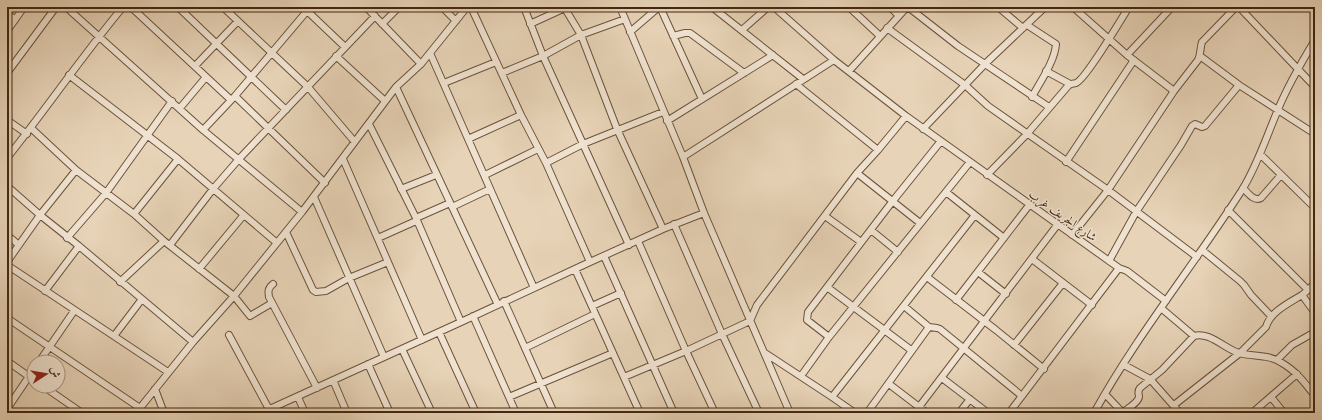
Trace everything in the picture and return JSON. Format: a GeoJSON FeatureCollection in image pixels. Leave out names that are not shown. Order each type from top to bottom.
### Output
{"type":"FeatureCollection","features":[{"type":"Feature","properties":{"kind":"street"},"geometry":{"type":"LineString","coordinates":[[7,31],[24,7]]}},
{"type":"Feature","properties":{"kind":"street"},"geometry":{"type":"LineString","coordinates":[[7,73],[56,7]]}},
{"type":"Feature","properties":{"kind":"street"},"geometry":{"type":"LineString","coordinates":[[66,7],[203,130],[302,212]]}},
{"type":"Feature","properties":{"kind":"street"},"geometry":{"type":"LineString","coordinates":[[7,158],[32,128],[69,75],[123,7]]}},
{"type":"Feature","properties":{"kind":"street"},"geometry":{"type":"LineString","coordinates":[[131,7],[206,77],[269,128],[325,183]]}},
{"type":"Feature","properties":{"kind":"street"},"geometry":{"type":"LineString","coordinates":[[178,7],[286,110]]}},
{"type":"Feature","properties":{"kind":"street"},"geometry":{"type":"LineString","coordinates":[[223,7],[308,87],[354,141]]}},
{"type":"Feature","properties":{"kind":"street"},"geometry":{"type":"LineString","coordinates":[[229,13],[234,7]]}},
{"type":"Feature","properties":{"kind":"street"},"geometry":{"type":"LineString","coordinates":[[366,7],[421,64]]}},
{"type":"Feature","properties":{"kind":"street"},"geometry":{"type":"LineString","coordinates":[[382,24],[399,7]]}},
{"type":"Feature","properties":{"kind":"street"},"geometry":{"type":"LineString","coordinates":[[442,7],[456,21]]}},
{"type":"Feature","properties":{"kind":"street"},"geometry":{"type":"LineString","coordinates":[[136,413],[193,342],[277,244],[325,183],[354,141],[369,124],[396,87],[421,64],[467,7]]}},
{"type":"Feature","properties":{"kind":"street"},"geometry":{"type":"LineString","coordinates":[[471,7],[521,115],[546,163],[590,262]]}},
{"type":"Feature","properties":{"kind":"street"},"geometry":{"type":"LineString","coordinates":[[524,7],[544,56],[629,245]]}},
{"type":"Feature","properties":{"kind":"street"},"geometry":{"type":"LineString","coordinates":[[530,24],[565,8],[573,7]]}},
{"type":"Feature","properties":{"kind":"street"},"geometry":{"type":"LineString","coordinates":[[620,7],[704,213],[790,413]]}},
{"type":"Feature","properties":{"kind":"street"},"geometry":{"type":"LineString","coordinates":[[630,32],[659,7],[702,99]]}},
{"type":"Feature","properties":{"kind":"street"},"geometry":{"type":"LineString","coordinates":[[712,7],[803,79]]}},
{"type":"Feature","properties":{"kind":"street"},"geometry":{"type":"LineString","coordinates":[[742,30],[768,7]]}},
{"type":"Feature","properties":{"kind":"street","name":"شارع الجريف غرب"},"geometry":{"type":"LineString","coordinates":[[774,7],[834,60],[923,129],[1119,268],[1127,271],[1166,301]]}},
{"type":"Feature","properties":{"kind":"street"},"geometry":{"type":"LineString","coordinates":[[849,7],[880,36]]}},
{"type":"Feature","properties":{"kind":"street"},"geometry":{"type":"LineString","coordinates":[[890,7],[899,16]]}},
{"type":"Feature","properties":{"kind":"street"},"geometry":{"type":"LineString","coordinates":[[849,71],[907,7],[958,46],[986,63],[1032,97],[1049,107]]}},
{"type":"Feature","properties":{"kind":"street"},"geometry":{"type":"LineString","coordinates":[[998,7],[1025,27],[1056,44],[1056,50],[1032,97]]}},
{"type":"Feature","properties":{"kind":"street"},"geometry":{"type":"LineString","coordinates":[[923,129],[986,63],[1045,7]]}},
{"type":"Feature","properties":{"kind":"street"},"geometry":{"type":"LineString","coordinates":[[1073,7],[1127,55],[1174,91]]}},
{"type":"Feature","properties":{"kind":"street"},"geometry":{"type":"LineString","coordinates":[[1046,71],[1070,84],[1077,83],[1130,7]]}},
{"type":"Feature","properties":{"kind":"street"},"geometry":{"type":"LineString","coordinates":[[1127,55],[1172,7]]}},
{"type":"Feature","properties":{"kind":"street"},"geometry":{"type":"LineString","coordinates":[[1072,235],[1108,190],[1174,91],[1200,56],[1200,46],[1202,42],[1238,7],[1315,87]]}},
{"type":"Feature","properties":{"kind":"street"},"geometry":{"type":"LineString","coordinates":[[565,8],[581,35],[617,129],[663,229]]}},
{"type":"Feature","properties":{"kind":"street"},"geometry":{"type":"LineString","coordinates":[[203,130],[272,54],[305,9],[345,47]]}},
{"type":"Feature","properties":{"kind":"street"},"geometry":{"type":"LineString","coordinates":[[7,13],[15,20]]}},
{"type":"Feature","properties":{"kind":"street"},"geometry":{"type":"LineString","coordinates":[[120,282],[167,243],[239,159],[375,16]]}},
{"type":"Feature","properties":{"kind":"street"},"geometry":{"type":"LineString","coordinates":[[502,73],[544,56],[581,35],[624,19]]}},
{"type":"Feature","properties":{"kind":"street"},"geometry":{"type":"LineString","coordinates":[[195,66],[238,21]]}},
{"type":"Feature","properties":{"kind":"street"},"geometry":{"type":"LineString","coordinates":[[887,28],[965,86],[988,106],[1108,190],[1197,258]]}},
{"type":"Feature","properties":{"kind":"street"},"geometry":{"type":"LineString","coordinates":[[673,36],[685,33],[690,34],[744,73]]}},
{"type":"Feature","properties":{"kind":"street"},"geometry":{"type":"LineString","coordinates":[[1094,413],[1161,308],[1197,258],[1243,188],[1260,154],[1278,110],[1297,70],[1315,40]]}},
{"type":"Feature","properties":{"kind":"street"},"geometry":{"type":"LineString","coordinates":[[430,53],[534,288]]}},
{"type":"Feature","properties":{"kind":"street"},"geometry":{"type":"LineString","coordinates":[[667,121],[772,55]]}},
{"type":"Feature","properties":{"kind":"street"},"geometry":{"type":"LineString","coordinates":[[336,56],[385,101]]}},
{"type":"Feature","properties":{"kind":"street"},"geometry":{"type":"LineString","coordinates":[[1200,56],[1239,85],[1315,134]]}},
{"type":"Feature","properties":{"kind":"street"},"geometry":{"type":"LineString","coordinates":[[682,157],[834,60]]}},
{"type":"Feature","properties":{"kind":"street"},"geometry":{"type":"LineString","coordinates":[[1066,162],[1134,60]]}},
{"type":"Feature","properties":{"kind":"street"},"geometry":{"type":"LineString","coordinates":[[444,83],[496,62]]}},
{"type":"Feature","properties":{"kind":"street"},"geometry":{"type":"LineString","coordinates":[[69,75],[178,159],[277,244]]}},
{"type":"Feature","properties":{"kind":"street"},"geometry":{"type":"LineString","coordinates":[[180,108],[206,77]]}},
{"type":"Feature","properties":{"kind":"street"},"geometry":{"type":"LineString","coordinates":[[796,84],[878,150]]}},
{"type":"Feature","properties":{"kind":"street"},"geometry":{"type":"LineString","coordinates":[[988,175],[1027,134],[1070,84]]}},
{"type":"Feature","properties":{"kind":"street"},"geometry":{"type":"LineString","coordinates":[[1109,260],[1136,212],[1192,126],[1194,124],[1202,127],[1205,126],[1239,85]]}},
{"type":"Feature","properties":{"kind":"street"},"geometry":{"type":"LineString","coordinates":[[396,87],[498,305]]}},
{"type":"Feature","properties":{"kind":"street"},"geometry":{"type":"LineString","coordinates":[[67,238],[106,193],[172,102]]}},
{"type":"Feature","properties":{"kind":"street"},"geometry":{"type":"LineString","coordinates":[[546,163],[617,129],[663,112]]}},
{"type":"Feature","properties":{"kind":"street"},"geometry":{"type":"LineString","coordinates":[[468,139],[521,115]]}},
{"type":"Feature","properties":{"kind":"street"},"geometry":{"type":"LineString","coordinates":[[624,377],[686,351],[750,321],[757,305],[857,173],[906,116]]}},
{"type":"Feature","properties":{"kind":"street"},"geometry":{"type":"LineString","coordinates":[[7,120],[27,134]]}},
{"type":"Feature","properties":{"kind":"street"},"geometry":{"type":"LineString","coordinates":[[369,124],[416,220],[461,322]]}},
{"type":"Feature","properties":{"kind":"street"},"geometry":{"type":"LineString","coordinates":[[32,128],[76,170],[134,214],[167,243],[234,296],[250,316],[272,302]]}},
{"type":"Feature","properties":{"kind":"street"},"geometry":{"type":"LineString","coordinates":[[829,337],[812,325],[808,320],[808,312],[892,202],[941,141]]}},
{"type":"Feature","properties":{"kind":"street"},"geometry":{"type":"LineString","coordinates":[[484,176],[538,149]]}},
{"type":"Feature","properties":{"kind":"street"},"geometry":{"type":"LineString","coordinates":[[1260,154],[1313,205]]}},
{"type":"Feature","properties":{"kind":"street"},"geometry":{"type":"LineString","coordinates":[[343,158],[422,340]]}},
{"type":"Feature","properties":{"kind":"street"},"geometry":{"type":"LineString","coordinates":[[134,214],[178,159]]}},
{"type":"Feature","properties":{"kind":"street"},"geometry":{"type":"LineString","coordinates":[[801,376],[829,337],[970,162]]}},
{"type":"Feature","properties":{"kind":"street"},"geometry":{"type":"LineString","coordinates":[[7,262],[40,215],[76,170]]}},
{"type":"Feature","properties":{"kind":"street"},"geometry":{"type":"LineString","coordinates":[[857,173],[920,223]]}},
{"type":"Feature","properties":{"kind":"street"},"geometry":{"type":"LineString","coordinates":[[401,189],[436,175]]}},
{"type":"Feature","properties":{"kind":"street"},"geometry":{"type":"LineString","coordinates":[[1243,188],[1258,200],[1281,175]]}},
{"type":"Feature","properties":{"kind":"street"},"geometry":{"type":"LineString","coordinates":[[7,186],[67,238],[79,246],[193,342]]}},
{"type":"Feature","properties":{"kind":"street"},"geometry":{"type":"LineString","coordinates":[[378,238],[416,220],[490,189]]}},
{"type":"Feature","properties":{"kind":"street"},"geometry":{"type":"LineString","coordinates":[[946,192],[1004,238]]}},
{"type":"Feature","properties":{"kind":"street"},"geometry":{"type":"LineString","coordinates":[[1313,205],[1315,195]]}},
{"type":"Feature","properties":{"kind":"street"},"geometry":{"type":"LineString","coordinates":[[314,197],[384,357]]}},
{"type":"Feature","properties":{"kind":"street"},"geometry":{"type":"LineString","coordinates":[[956,300],[1030,204]]}},
{"type":"Feature","properties":{"kind":"street"},"geometry":{"type":"LineString","coordinates":[[1228,210],[1308,290]]}},
{"type":"Feature","properties":{"kind":"street"},"geometry":{"type":"LineString","coordinates":[[261,413],[270,412],[333,380],[590,262],[674,224],[704,213]]}},
{"type":"Feature","properties":{"kind":"street"},"geometry":{"type":"LineString","coordinates":[[832,397],[975,215]]}},
{"type":"Feature","properties":{"kind":"street"},"geometry":{"type":"LineString","coordinates":[[199,269],[243,216]]}},
{"type":"Feature","properties":{"kind":"street"},"geometry":{"type":"LineString","coordinates":[[825,216],[861,242]]}},
{"type":"Feature","properties":{"kind":"street"},"geometry":{"type":"LineString","coordinates":[[674,224],[722,334],[759,413]]}},
{"type":"Feature","properties":{"kind":"street"},"geometry":{"type":"LineString","coordinates":[[919,407],[1058,224]]}},
{"type":"Feature","properties":{"kind":"street"},"geometry":{"type":"LineString","coordinates":[[872,230],[898,252]]}},
{"type":"Feature","properties":{"kind":"street"},"geometry":{"type":"LineString","coordinates":[[286,232],[316,292],[326,291],[349,278],[388,262]]}},
{"type":"Feature","properties":{"kind":"street"},"geometry":{"type":"LineString","coordinates":[[7,235],[19,245]]}},
{"type":"Feature","properties":{"kind":"street"},"geometry":{"type":"LineString","coordinates":[[638,240],[686,351],[715,413]]}},
{"type":"Feature","properties":{"kind":"street"},"geometry":{"type":"LineString","coordinates":[[45,291],[79,246]]}},
{"type":"Feature","properties":{"kind":"street"},"geometry":{"type":"LineString","coordinates":[[1202,250],[1240,281],[1251,296],[1272,316]]}},
{"type":"Feature","properties":{"kind":"street"},"geometry":{"type":"LineString","coordinates":[[604,256],[674,413]]}},
{"type":"Feature","properties":{"kind":"street"},"geometry":{"type":"LineString","coordinates":[[1032,259],[1092,305]]}},
{"type":"Feature","properties":{"kind":"street"},"geometry":{"type":"LineString","coordinates":[[7,265],[74,311],[168,372]]}},
{"type":"Feature","properties":{"kind":"street"},"geometry":{"type":"LineString","coordinates":[[1019,413],[1011,410],[1119,268]]}},
{"type":"Feature","properties":{"kind":"street"},"geometry":{"type":"LineString","coordinates":[[575,269],[640,413]]}},
{"type":"Feature","properties":{"kind":"street"},"geometry":{"type":"LineString","coordinates":[[978,272],[1006,294]]}},
{"type":"Feature","properties":{"kind":"street"},"geometry":{"type":"LineString","coordinates":[[927,277],[1044,368]]}},
{"type":"Feature","properties":{"kind":"street"},"geometry":{"type":"LineString","coordinates":[[1014,345],[1063,283]]}},
{"type":"Feature","properties":{"kind":"street"},"geometry":{"type":"LineString","coordinates":[[1174,405],[1240,353],[1266,327],[1272,316],[1302,295],[1315,283]]}},
{"type":"Feature","properties":{"kind":"street"},"geometry":{"type":"LineString","coordinates":[[273,284],[269,287],[269,297],[317,388]]}},
{"type":"Feature","properties":{"kind":"street"},"geometry":{"type":"LineString","coordinates":[[827,287],[912,350]]}},
{"type":"Feature","properties":{"kind":"street"},"geometry":{"type":"LineString","coordinates":[[592,306],[620,293]]}},
{"type":"Feature","properties":{"kind":"street"},"geometry":{"type":"LineString","coordinates":[[1302,295],[1315,313]]}},
{"type":"Feature","properties":{"kind":"street"},"geometry":{"type":"LineString","coordinates":[[114,336],[142,300]]}},
{"type":"Feature","properties":{"kind":"street"},"geometry":{"type":"LineString","coordinates":[[504,302],[554,413]]}},
{"type":"Feature","properties":{"kind":"street"},"geometry":{"type":"LineString","coordinates":[[904,306],[929,327],[940,329],[1022,396]]}},
{"type":"Feature","properties":{"kind":"street"},"geometry":{"type":"LineString","coordinates":[[1161,308],[1194,336]]}},
{"type":"Feature","properties":{"kind":"street"},"geometry":{"type":"LineString","coordinates":[[44,354],[74,311]]}},
{"type":"Feature","properties":{"kind":"street"},"geometry":{"type":"LineString","coordinates":[[525,348],[595,314]]}},
{"type":"Feature","properties":{"kind":"street"},"geometry":{"type":"LineString","coordinates":[[473,316],[516,413]]}},
{"type":"Feature","properties":{"kind":"street"},"geometry":{"type":"LineString","coordinates":[[7,318],[140,408]]}},
{"type":"Feature","properties":{"kind":"street"},"geometry":{"type":"LineString","coordinates":[[867,413],[929,327]]}},
{"type":"Feature","properties":{"kind":"street"},"geometry":{"type":"LineString","coordinates":[[439,332],[476,413]]}},
{"type":"Feature","properties":{"kind":"street"},"geometry":{"type":"LineString","coordinates":[[1277,360],[1292,345],[1315,332]]}},
{"type":"Feature","properties":{"kind":"street"},"geometry":{"type":"LineString","coordinates":[[1105,394],[1123,413],[1138,400],[1138,390],[1150,378],[1162,370],[1194,336],[1199,334],[1240,353],[1277,360],[1297,374],[1315,396]]}},
{"type":"Feature","properties":{"kind":"street"},"geometry":{"type":"LineString","coordinates":[[229,335],[270,412]]}},
{"type":"Feature","properties":{"kind":"street"},"geometry":{"type":"LineString","coordinates":[[402,349],[432,413]]}},
{"type":"Feature","properties":{"kind":"street"},"geometry":{"type":"LineString","coordinates":[[509,397],[613,353]]}},
{"type":"Feature","properties":{"kind":"street"},"geometry":{"type":"LineString","coordinates":[[765,353],[855,413]]}},
{"type":"Feature","properties":{"kind":"street"},"geometry":{"type":"LineString","coordinates":[[7,361],[26,374]]}},
{"type":"Feature","properties":{"kind":"street"},"geometry":{"type":"LineString","coordinates":[[368,364],[390,413]]}},
{"type":"Feature","properties":{"kind":"street"},"geometry":{"type":"LineString","coordinates":[[1124,365],[1150,378],[1180,413]]}},
{"type":"Feature","properties":{"kind":"street"},"geometry":{"type":"LineString","coordinates":[[1252,413],[1297,374]]}},
{"type":"Feature","properties":{"kind":"street"},"geometry":{"type":"LineString","coordinates":[[942,378],[988,413]]}},
{"type":"Feature","properties":{"kind":"street"},"geometry":{"type":"LineString","coordinates":[[333,380],[347,413]]}},
{"type":"Feature","properties":{"kind":"street"},"geometry":{"type":"LineString","coordinates":[[7,409],[26,384]]}},
{"type":"Feature","properties":{"kind":"street"},"geometry":{"type":"LineString","coordinates":[[889,384],[926,413]]}},
{"type":"Feature","properties":{"kind":"street"},"geometry":{"type":"LineString","coordinates":[[154,389],[164,413]]}},
{"type":"Feature","properties":{"kind":"street"},"geometry":{"type":"LineString","coordinates":[[55,394],[82,413]]}},
{"type":"Feature","properties":{"kind":"street"},"geometry":{"type":"LineString","coordinates":[[298,397],[305,413]]}},
{"type":"Feature","properties":{"kind":"street"},"geometry":{"type":"LineString","coordinates":[[1271,397],[1284,413]]}},
{"type":"Feature","properties":{"kind":"street"},"geometry":{"type":"LineString","coordinates":[[959,413],[970,399]]}}]}
